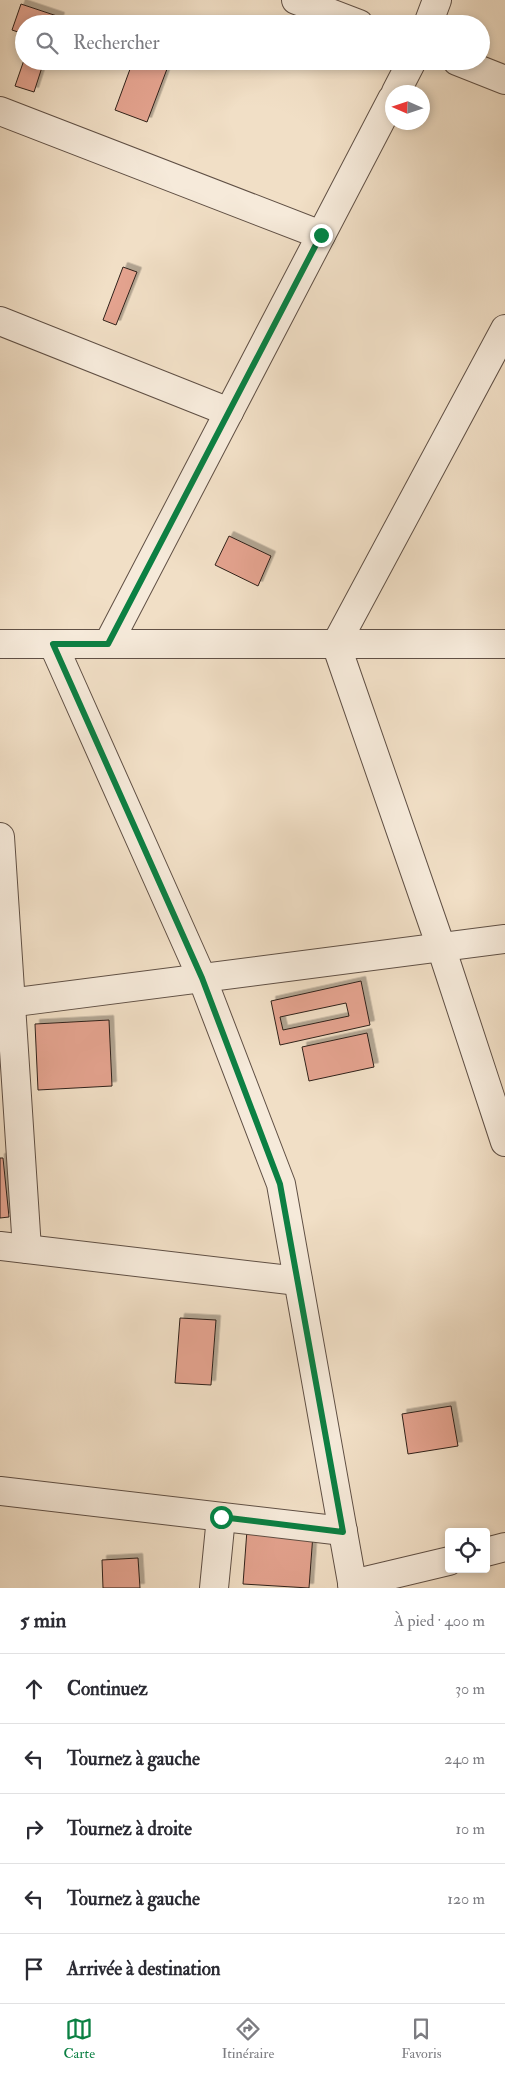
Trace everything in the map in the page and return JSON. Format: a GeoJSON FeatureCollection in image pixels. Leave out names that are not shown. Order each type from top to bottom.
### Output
{"type":"FeatureCollection","features":[{"type":"Feature","properties":{"kind":"street"},"geometry":{"type":"LineString","coordinates":[[296,0],[335,15]]}},
{"type":"Feature","properties":{"kind":"street"},"geometry":{"type":"LineString","coordinates":[[431,15],[437,0]]}},
{"type":"Feature","properties":{"kind":"street"},"geometry":{"type":"LineString","coordinates":[[400,85],[407,70]]}},
{"type":"Feature","properties":{"kind":"street"},"geometry":{"type":"LineString","coordinates":[[480,70],[505,80]]}},
{"type":"Feature","properties":{"kind":"street"},"geometry":{"type":"LineString","coordinates":[[0,111],[321,235]]}},
{"type":"Feature","properties":{"kind":"street"},"geometry":{"type":"LineString","coordinates":[[108,644],[385,112]]}},
{"type":"Feature","properties":{"kind":"street"},"geometry":{"type":"LineString","coordinates":[[0,321],[229,412]]}},
{"type":"Feature","properties":{"kind":"street"},"geometry":{"type":"LineString","coordinates":[[505,329],[336,644],[505,1139]]}},
{"type":"Feature","properties":{"kind":"street"},"geometry":{"type":"LineString","coordinates":[[1,639],[53,644],[505,644]]}},
{"type":"Feature","properties":{"kind":"street"},"geometry":{"type":"LineString","coordinates":[[53,644],[202,978],[280,1184],[353,1586],[445,1562]]}},
{"type":"Feature","properties":{"kind":"street"},"geometry":{"type":"LineString","coordinates":[[0,837],[5,1003],[27,1249]]}},
{"type":"Feature","properties":{"kind":"street"},"geometry":{"type":"LineString","coordinates":[[5,1003],[505,939]]}},
{"type":"Feature","properties":{"kind":"street"},"geometry":{"type":"LineString","coordinates":[[0,1246],[298,1281]]}},
{"type":"Feature","properties":{"kind":"street"},"geometry":{"type":"LineString","coordinates":[[0,1491],[343,1532]]}},
{"type":"Feature","properties":{"kind":"street"},"geometry":{"type":"LineString","coordinates":[[214,1588],[221,1517]]}},
{"type":"Feature","properties":{"kind":"street"},"geometry":{"type":"LineString","coordinates":[[490,1551],[505,1547]]}},
{"type":"Feature","properties":{"kind":"building"},"geometry":{"type":"Polygon","coordinates":[[[21,4],[54,15],[17,15],[21,4]]]}},
{"type":"Feature","properties":{"kind":"building"},"geometry":{"type":"Polygon","coordinates":[[[21,70],[41,70],[34,92],[15,86],[21,70]]]}},
{"type":"Feature","properties":{"kind":"building"},"geometry":{"type":"Polygon","coordinates":[[[130,70],[167,70],[147,122],[115,110],[130,70]]]}},
{"type":"Feature","properties":{"kind":"building"},"geometry":{"type":"Polygon","coordinates":[[[123,267],[137,272],[116,325],[103,320],[123,267]]]}},
{"type":"Feature","properties":{"kind":"building"},"geometry":{"type":"Polygon","coordinates":[[[229,536],[271,556],[258,586],[215,565],[229,536]]]}},
{"type":"Feature","properties":{"kind":"building"},"geometry":{"type":"Polygon","coordinates":[[[361,981],[370,1025],[280,1045],[271,1001],[361,981]],[[346,1003],[280,1017],[283,1030],[349,1016],[346,1003]]]}},
{"type":"Feature","properties":{"kind":"building"},"geometry":{"type":"Polygon","coordinates":[[[109,1020],[112,1086],[38,1090],[35,1024],[109,1020]]]}},
{"type":"Feature","properties":{"kind":"building"},"geometry":{"type":"Polygon","coordinates":[[[367,1033],[374,1067],[309,1081],[302,1047],[367,1033]]]}},
{"type":"Feature","properties":{"kind":"building"},"geometry":{"type":"Polygon","coordinates":[[[0,1158],[3,1158],[9,1217],[0,1218],[0,1158]]]}},
{"type":"Feature","properties":{"kind":"building"},"geometry":{"type":"Polygon","coordinates":[[[180,1318],[216,1320],[211,1385],[175,1383],[180,1318]]]}},
{"type":"Feature","properties":{"kind":"building"},"geometry":{"type":"Polygon","coordinates":[[[451,1406],[458,1446],[408,1454],[402,1414],[451,1406]]]}},
{"type":"Feature","properties":{"kind":"building"},"geometry":{"type":"Polygon","coordinates":[[[247,1530],[313,1534],[309,1588],[243,1584],[247,1530]]]}},
{"type":"Feature","properties":{"kind":"building"},"geometry":{"type":"Polygon","coordinates":[[[138,1558],[140,1588],[103,1588],[102,1560],[138,1558]]]}},
{"type":"Feature","properties":{"kind":"route"},"geometry":{"type":"LineString","coordinates":[[221,1517],[343,1532],[280,1184],[202,978],[53,644],[108,644],[321,235]]}}]}
